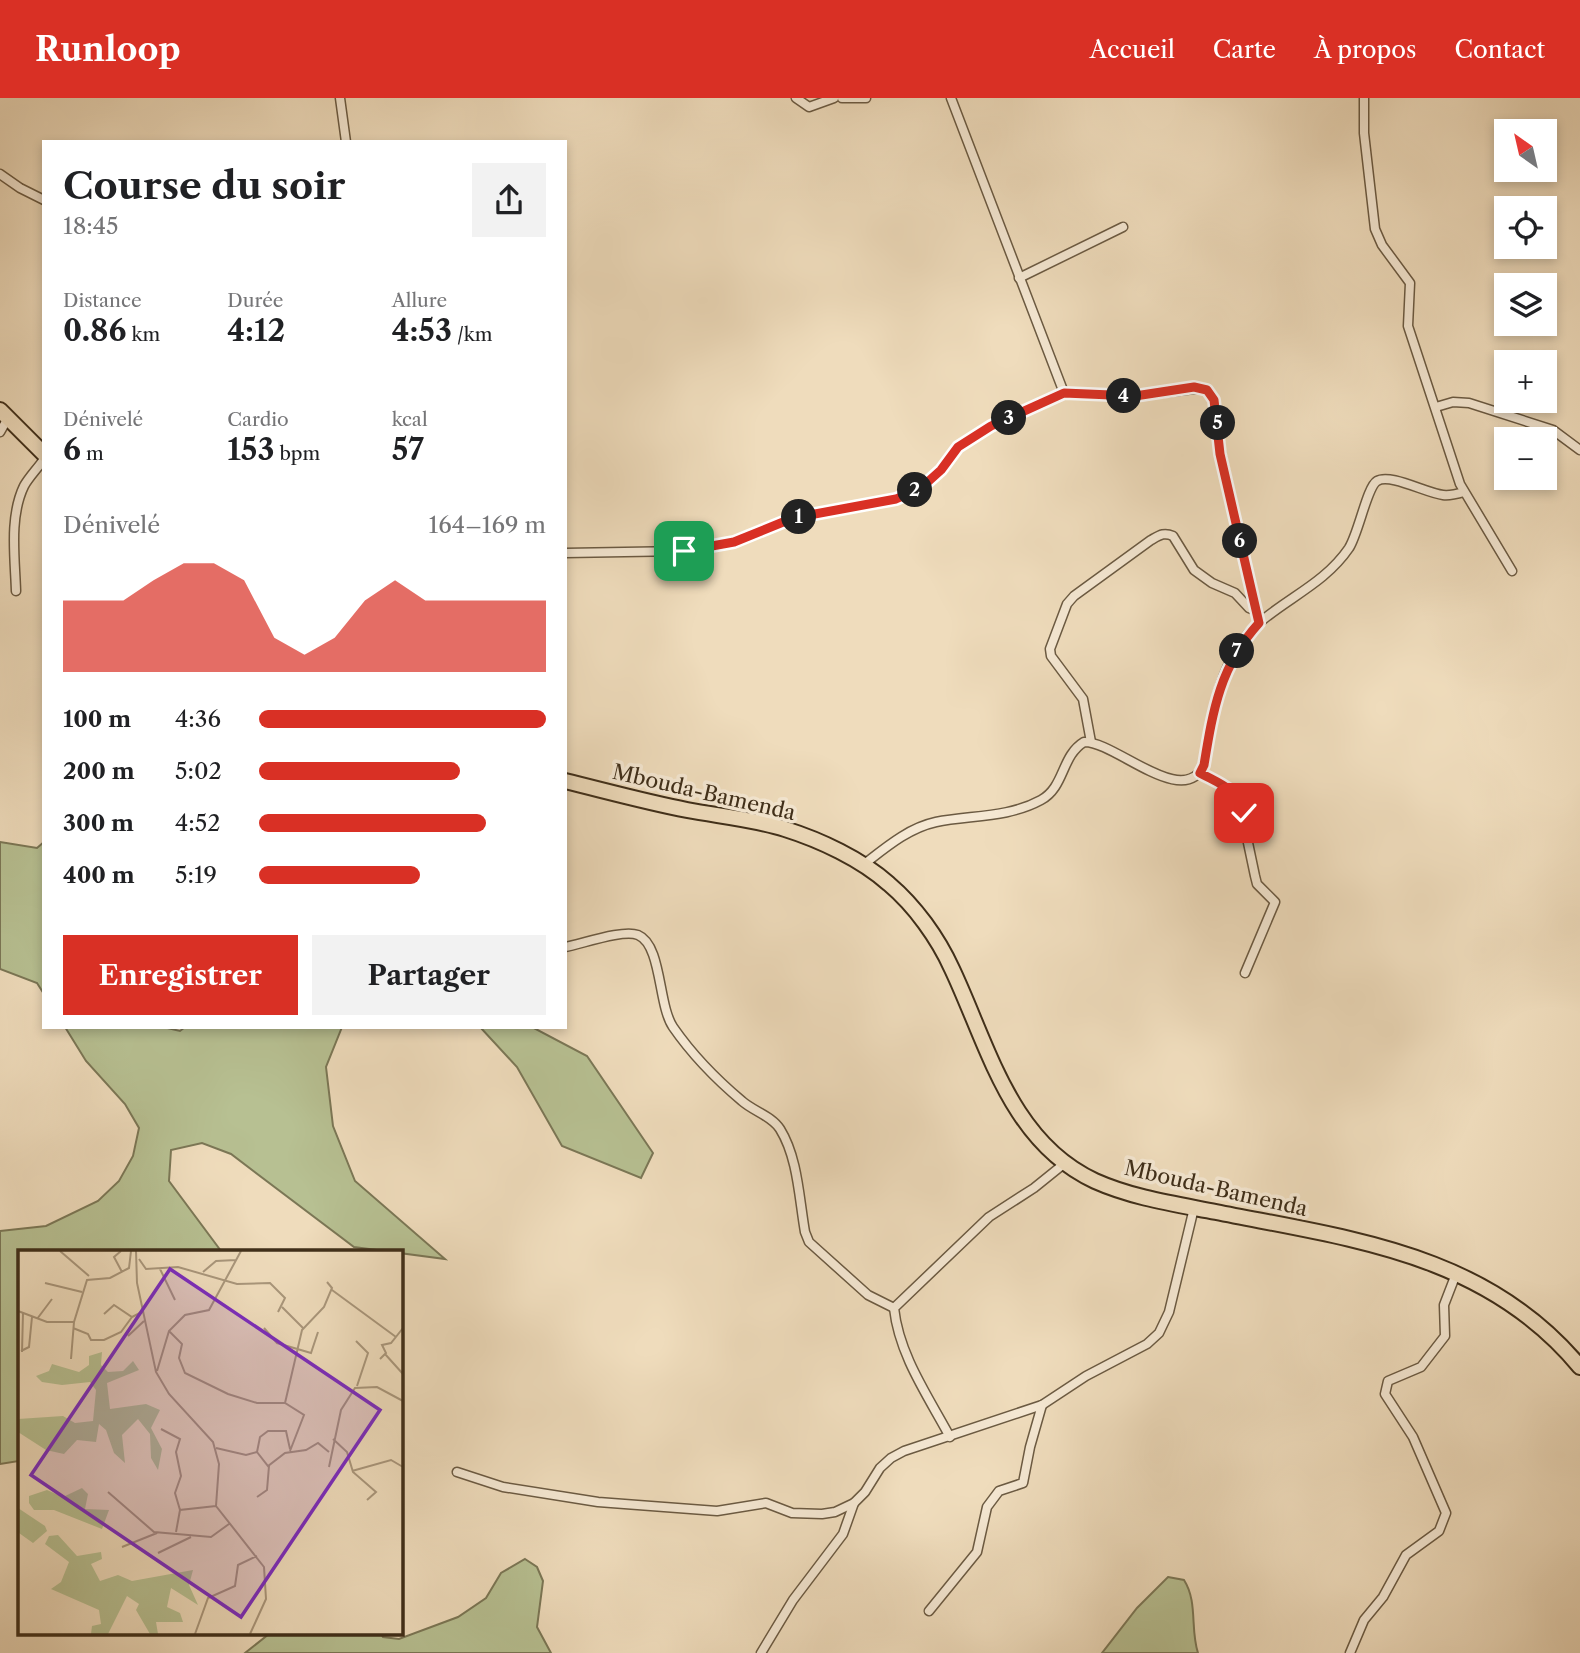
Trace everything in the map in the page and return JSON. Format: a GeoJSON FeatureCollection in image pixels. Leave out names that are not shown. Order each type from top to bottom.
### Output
{"type":"FeatureCollection","features":[{"type":"Feature","properties":{"kind":"highway"},"geometry":{"type":"LineString","coordinates":[[4,414],[42,455]]}},
{"type":"Feature","properties":{"kind":"highway","name":"Mbouda-Bamenda"},"geometry":{"type":"LineString","coordinates":[[567,781],[684,809],[784,828],[863,865],[889,884],[934,936],[952,967],[1006,1093],[1033,1132],[1065,1163],[1094,1181],[1145,1198],[1356,1239],[1402,1251],[1495,1294],[1562,1345],[1580,1367]]}},
{"type":"Feature","properties":{"kind":"street"},"geometry":{"type":"LineString","coordinates":[[340,98],[346,140]]}},
{"type":"Feature","properties":{"kind":"street"},"geometry":{"type":"LineString","coordinates":[[796,98],[809,107],[834,98]]}},
{"type":"Feature","properties":{"kind":"street"},"geometry":{"type":"LineString","coordinates":[[842,98],[866,98]]}},
{"type":"Feature","properties":{"kind":"street"},"geometry":{"type":"LineString","coordinates":[[951,98],[1064,393]]}},
{"type":"Feature","properties":{"kind":"street"},"geometry":{"type":"LineString","coordinates":[[1364,98],[1364,133],[1375,229],[1382,245],[1410,283],[1408,326],[1464,492],[1513,571]]}},
{"type":"Feature","properties":{"kind":"street"},"geometry":{"type":"LineString","coordinates":[[0,174],[42,199]]}},
{"type":"Feature","properties":{"kind":"street"},"geometry":{"type":"LineString","coordinates":[[1019,278],[1123,227]]}},
{"type":"Feature","properties":{"kind":"street"},"geometry":{"type":"LineString","coordinates":[[567,554],[707,548],[734,542],[793,518],[896,499],[921,488],[941,470],[958,447],[991,426],[1064,393],[1135,396],[1194,387],[1202,388],[1211,395],[1218,424],[1220,454],[1259,623]]}},
{"type":"Feature","properties":{"kind":"street"},"geometry":{"type":"LineString","coordinates":[[1436,407],[1453,402],[1469,403],[1553,430],[1580,450]]}},
{"type":"Feature","properties":{"kind":"street"},"geometry":{"type":"LineString","coordinates":[[0,432],[4,414]]}},
{"type":"Feature","properties":{"kind":"street"},"geometry":{"type":"LineString","coordinates":[[16,591],[14,532],[18,511],[24,487],[42,460]]}},
{"type":"Feature","properties":{"kind":"street"},"geometry":{"type":"LineString","coordinates":[[863,865],[893,842],[926,825],[1028,807],[1043,799],[1058,785],[1069,756],[1084,742],[1091,742],[1161,777],[1181,780],[1193,778],[1200,773],[1204,765],[1212,712],[1222,679],[1246,638],[1259,623],[1328,574],[1339,561],[1357,532],[1368,490],[1374,483],[1387,478],[1442,495],[1464,492]]}},
{"type":"Feature","properties":{"kind":"street"},"geometry":{"type":"LineString","coordinates":[[1091,742],[1083,699],[1051,656],[1050,649],[1067,604],[1073,596],[1162,533],[1167,533],[1173,536],[1194,570],[1212,583],[1235,593],[1249,608],[1256,611]]}},
{"type":"Feature","properties":{"kind":"street"},"geometry":{"type":"LineString","coordinates":[[1200,773],[1232,790],[1240,800],[1257,884],[1275,902],[1245,973]]}},
{"type":"Feature","properties":{"kind":"street"},"geometry":{"type":"LineString","coordinates":[[567,947],[627,933],[646,940],[652,950],[665,1011],[672,1025],[736,1096],[772,1120],[780,1130],[792,1152],[809,1242],[868,1295],[894,1308],[912,1368],[950,1437]]}},
{"type":"Feature","properties":{"kind":"street"},"geometry":{"type":"LineString","coordinates":[[894,1308],[989,1217],[1034,1188],[1065,1163]]}},
{"type":"Feature","properties":{"kind":"street"},"geometry":{"type":"LineString","coordinates":[[457,1472],[503,1487],[598,1502],[717,1511],[766,1503],[801,1514],[835,1512],[854,1503],[865,1492],[880,1468],[904,1451],[1042,1405],[1086,1376],[1147,1344],[1159,1333],[1169,1312],[1194,1208]]}},
{"type":"Feature","properties":{"kind":"street"},"geometry":{"type":"LineString","coordinates":[[1350,1653],[1364,1620],[1383,1597],[1406,1555],[1439,1531],[1446,1513],[1413,1437],[1385,1394],[1388,1381],[1421,1367],[1445,1336],[1444,1305],[1456,1274]]}},
{"type":"Feature","properties":{"kind":"street"},"geometry":{"type":"LineString","coordinates":[[929,1611],[977,1552],[987,1507],[999,1491],[1023,1483],[1042,1405]]}},
{"type":"Feature","properties":{"kind":"street"},"geometry":{"type":"LineString","coordinates":[[761,1653],[793,1600],[843,1534],[854,1503]]}},
{"type":"Feature","properties":{"kind":"green space"},"geometry":{"type":"Polygon","coordinates":[[[0,842],[37,848],[42,844],[42,991],[37,983],[0,969],[0,842]]]}},
{"type":"Feature","properties":{"kind":"green space"},"geometry":{"type":"Polygon","coordinates":[[[66,1029],[341,1029],[326,1067],[333,1126],[355,1181],[445,1259],[402,1253],[402,1250],[354,1247],[231,1154],[202,1143],[171,1150],[169,1181],[220,1250],[18,1250],[18,1461],[0,1464],[0,1231],[46,1226],[98,1201],[119,1181],[133,1156],[139,1128],[125,1104],[86,1061],[66,1029]]]}},
{"type":"Feature","properties":{"kind":"green space"},"geometry":{"type":"Polygon","coordinates":[[[482,1029],[536,1029],[587,1056],[653,1153],[641,1178],[562,1146],[517,1067],[482,1029]]]}},
{"type":"Feature","properties":{"kind":"green space"},"geometry":{"type":"Polygon","coordinates":[[[525,1559],[537,1567],[543,1581],[537,1627],[551,1653],[245,1653],[266,1636],[382,1636],[399,1639],[458,1617],[486,1598],[501,1573],[525,1559]]]}},
{"type":"Feature","properties":{"kind":"green space"},"geometry":{"type":"Polygon","coordinates":[[[1168,1577],[1184,1580],[1188,1588],[1198,1653],[1102,1653],[1137,1608],[1168,1577]]]}},
{"type":"Feature","properties":{"kind":"route"},"geometry":{"type":"LineString","coordinates":[[684,551],[734,542],[793,518],[896,499],[921,488],[941,470],[958,447],[991,426],[1064,393],[1135,396],[1194,387],[1207,390],[1214,400],[1220,454],[1230,487],[1259,623],[1236,652],[1222,679],[1212,712],[1204,765],[1200,773],[1232,790],[1240,800],[1244,813]]}}]}
